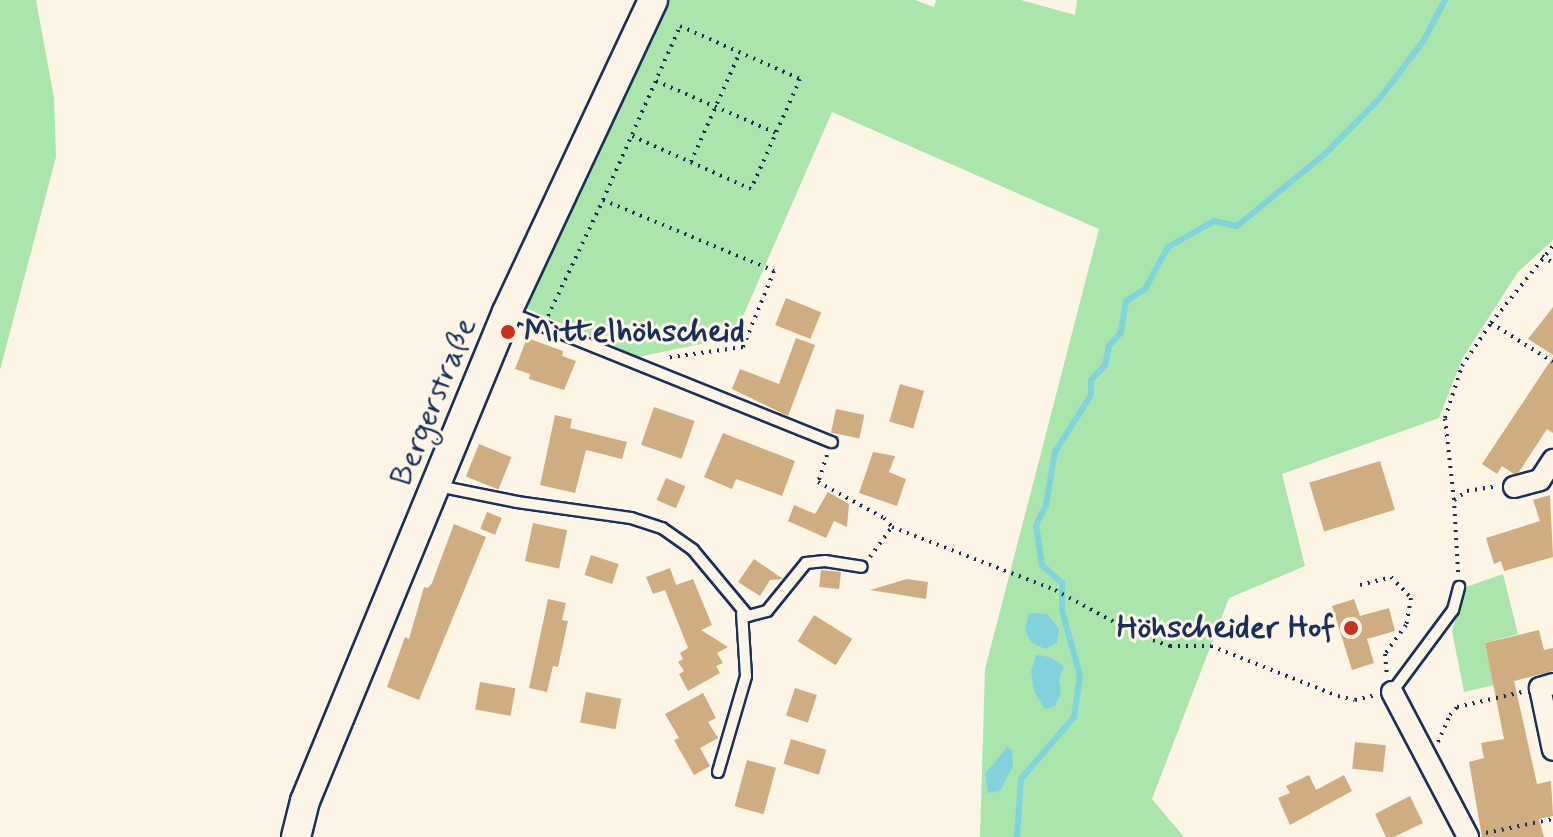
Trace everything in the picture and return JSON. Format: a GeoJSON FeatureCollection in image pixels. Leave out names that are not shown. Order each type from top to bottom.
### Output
{"type":"FeatureCollection","features":[{"type":"Feature","properties":{"kind":"street","name":"Bergerstraße"},"geometry":{"type":"LineString","coordinates":[[296,837],[305,801],[507,312],[653,0]]}},
{"type":"Feature","properties":{"kind":"street"},"geometry":{"type":"LineString","coordinates":[[1514,487],[1540,480],[1553,460]]}},
{"type":"Feature","properties":{"kind":"street"},"geometry":{"type":"LineString","coordinates":[[1546,686],[1553,750]]}},
{"type":"Feature","properties":{"kind":"street"},"geometry":{"type":"LineString","coordinates":[[1392,692],[1423,751],[1475,836]]}},
{"type":"Feature","properties":{"kind":"lane"},"geometry":{"type":"LineString","coordinates":[[507,312],[832,442]]}},
{"type":"Feature","properties":{"kind":"lane"},"geometry":{"type":"LineString","coordinates":[[436,485],[517,502],[631,518],[662,528],[693,550],[742,613],[748,616],[767,611],[806,563],[825,561],[862,567]]}},
{"type":"Feature","properties":{"kind":"lane"},"geometry":{"type":"LineString","coordinates":[[1392,692],[1453,610],[1459,587]]}},
{"type":"Feature","properties":{"kind":"lane"},"geometry":{"type":"LineString","coordinates":[[718,772],[746,676],[742,613]]}},
{"type":"Feature","properties":{"kind":"path"},"geometry":{"type":"LineString","coordinates":[[543,325],[603,200],[680,26],[800,79],[751,189],[632,136]]}},
{"type":"Feature","properties":{"kind":"path"},"geometry":{"type":"LineString","coordinates":[[691,162],[740,52]]}},
{"type":"Feature","properties":{"kind":"path"},"geometry":{"type":"LineString","coordinates":[[656,81],[776,133]]}},
{"type":"Feature","properties":{"kind":"path"},"geometry":{"type":"LineString","coordinates":[[603,200],[774,271],[743,347],[637,362]]}},
{"type":"Feature","properties":{"kind":"path"},"geometry":{"type":"LineString","coordinates":[[1459,587],[1445,418],[1462,366],[1491,323],[1553,246]]}},
{"type":"Feature","properties":{"kind":"path"},"geometry":{"type":"LineString","coordinates":[[1542,256],[1553,263]]}},
{"type":"Feature","properties":{"kind":"path"},"geometry":{"type":"LineString","coordinates":[[1491,323],[1553,362]]}},
{"type":"Feature","properties":{"kind":"path"},"geometry":{"type":"LineString","coordinates":[[832,442],[818,482],[884,518],[892,527],[1070,598],[1153,640],[1170,646],[1211,646],[1355,700],[1392,692],[1383,667],[1385,654],[1406,625],[1411,598],[1391,577],[1360,585]]}},
{"type":"Feature","properties":{"kind":"path"},"geometry":{"type":"LineString","coordinates":[[1454,500],[1467,491],[1485,486],[1514,487]]}},
{"type":"Feature","properties":{"kind":"path"},"geometry":{"type":"LineString","coordinates":[[862,567],[892,527]]}},
{"type":"Feature","properties":{"kind":"path"},"geometry":{"type":"LineString","coordinates":[[1423,751],[1442,737],[1450,715],[1457,707],[1546,686]]}},
{"type":"Feature","properties":{"kind":"path"},"geometry":{"type":"LineString","coordinates":[[1475,836],[1553,819]]}},
{"type":"Feature","properties":{"kind":"green space"},"geometry":{"type":"Polygon","coordinates":[[[0,0],[36,0],[54,98],[56,157],[0,370],[0,0]]]}},
{"type":"Feature","properties":{"kind":"green space"},"geometry":{"type":"Polygon","coordinates":[[[663,0],[915,0],[934,7],[936,0],[1021,0],[1075,15],[1077,0],[1553,0],[1553,240],[1518,272],[1462,359],[1439,418],[1282,474],[1305,566],[1229,598],[1152,799],[1184,837],[980,837],[985,669],[1099,229],[832,112],[734,337],[638,357],[521,306],[663,0]]]}},
{"type":"Feature","properties":{"kind":"green space"},"geometry":{"type":"Polygon","coordinates":[[[1503,574],[1518,634],[1485,643],[1494,685],[1464,692],[1452,631],[1466,587],[1503,574]]]}},
{"type":"Feature","properties":{"kind":"water"},"geometry":{"type":"Polygon","coordinates":[[[1029,613],[1047,614],[1059,629],[1057,643],[1045,649],[1031,642],[1025,629],[1029,613]]]}},
{"type":"Feature","properties":{"kind":"water"},"geometry":{"type":"Polygon","coordinates":[[[1036,655],[1050,657],[1064,666],[1059,680],[1061,693],[1055,706],[1045,709],[1034,692],[1031,671],[1036,655]]]}},
{"type":"Feature","properties":{"kind":"water"},"geometry":{"type":"Polygon","coordinates":[[[1007,747],[1012,750],[1013,766],[1000,791],[988,793],[985,774],[1007,747]]]}},
{"type":"Feature","properties":{"kind":"building"},"geometry":{"type":"Polygon","coordinates":[[[786,298],[821,312],[810,339],[775,325],[786,298]]]}},
{"type":"Feature","properties":{"kind":"building"},"geometry":{"type":"Polygon","coordinates":[[[1553,307],[1553,355],[1528,339],[1553,307]]]}},
{"type":"Feature","properties":{"kind":"building"},"geometry":{"type":"Polygon","coordinates":[[[527,338],[563,351],[562,356],[576,361],[564,390],[529,379],[530,374],[515,369],[527,338]]]}},
{"type":"Feature","properties":{"kind":"building"},"geometry":{"type":"Polygon","coordinates":[[[796,338],[815,345],[788,416],[732,389],[740,369],[779,384],[796,338]]]}},
{"type":"Feature","properties":{"kind":"building"},"geometry":{"type":"Polygon","coordinates":[[[1553,357],[1553,433],[1547,429],[1519,472],[1514,474],[1502,466],[1497,474],[1482,464],[1553,357]]]}},
{"type":"Feature","properties":{"kind":"building"},"geometry":{"type":"Polygon","coordinates":[[[900,384],[924,391],[913,428],[889,421],[900,384]]]}},
{"type":"Feature","properties":{"kind":"building"},"geometry":{"type":"Polygon","coordinates":[[[654,407],[695,421],[682,459],[641,445],[654,407]]]}},
{"type":"Feature","properties":{"kind":"building"},"geometry":{"type":"Polygon","coordinates":[[[836,409],[864,415],[859,439],[831,432],[836,409]]]}},
{"type":"Feature","properties":{"kind":"building"},"geometry":{"type":"Polygon","coordinates":[[[555,415],[572,419],[570,428],[627,442],[622,459],[586,450],[575,493],[540,485],[555,415]]]}},
{"type":"Feature","properties":{"kind":"building"},"geometry":{"type":"Polygon","coordinates":[[[723,433],[795,461],[782,496],[736,479],[732,489],[704,477],[723,433]]]}},
{"type":"Feature","properties":{"kind":"building"},"geometry":{"type":"Polygon","coordinates":[[[479,444],[511,457],[498,490],[466,476],[479,444]]]}},
{"type":"Feature","properties":{"kind":"building"},"geometry":{"type":"Polygon","coordinates":[[[873,452],[895,456],[889,472],[906,479],[897,506],[859,493],[873,452]]]}},
{"type":"Feature","properties":{"kind":"building"},"geometry":{"type":"Polygon","coordinates":[[[1380,461],[1395,510],[1324,531],[1309,483],[1380,461]]]}},
{"type":"Feature","properties":{"kind":"building"},"geometry":{"type":"Polygon","coordinates":[[[666,478],[685,486],[676,508],[657,500],[666,478]]]}},
{"type":"Feature","properties":{"kind":"building"},"geometry":{"type":"Polygon","coordinates":[[[828,492],[849,504],[847,527],[834,521],[826,538],[788,521],[794,505],[815,514],[828,492]]]}},
{"type":"Feature","properties":{"kind":"building"},"geometry":{"type":"Polygon","coordinates":[[[1550,495],[1553,557],[1504,571],[1501,561],[1494,564],[1486,538],[1540,521],[1533,500],[1550,495]]]}},
{"type":"Feature","properties":{"kind":"building"},"geometry":{"type":"Polygon","coordinates":[[[487,512],[502,518],[495,535],[480,529],[487,512]]]}},
{"type":"Feature","properties":{"kind":"building"},"geometry":{"type":"Polygon","coordinates":[[[533,523],[567,530],[559,568],[525,561],[533,523]]]}},
{"type":"Feature","properties":{"kind":"building"},"geometry":{"type":"Polygon","coordinates":[[[454,524],[486,537],[419,700],[387,687],[405,637],[409,639],[424,587],[428,588],[432,583],[454,524]]]}},
{"type":"Feature","properties":{"kind":"building"},"geometry":{"type":"Polygon","coordinates":[[[591,555],[619,564],[612,584],[585,575],[591,555]]]}},
{"type":"Feature","properties":{"kind":"building"},"geometry":{"type":"Polygon","coordinates":[[[754,559],[783,579],[770,580],[760,596],[738,582],[754,559]]]}},
{"type":"Feature","properties":{"kind":"building"},"geometry":{"type":"Polygon","coordinates":[[[670,568],[676,585],[693,579],[712,625],[701,630],[728,647],[717,653],[723,663],[716,666],[720,673],[688,691],[679,674],[684,671],[678,662],[683,659],[680,653],[688,648],[665,590],[653,594],[646,577],[670,568]]]}},
{"type":"Feature","properties":{"kind":"building"},"geometry":{"type":"Polygon","coordinates":[[[821,570],[841,572],[839,589],[819,587],[821,570]]]}},
{"type":"Feature","properties":{"kind":"building"},"geometry":{"type":"Polygon","coordinates":[[[907,579],[928,582],[926,599],[870,590],[907,579]]]}},
{"type":"Feature","properties":{"kind":"building"},"geometry":{"type":"Polygon","coordinates":[[[548,599],[566,603],[562,620],[568,621],[558,667],[553,666],[547,692],[529,688],[548,599]]]}},
{"type":"Feature","properties":{"kind":"building","name":"Höhscheider Hof"},"geometry":{"type":"Polygon","coordinates":[[[1354,599],[1360,616],[1389,608],[1395,631],[1367,639],[1374,663],[1352,670],[1332,606],[1354,599]]]}},
{"type":"Feature","properties":{"kind":"building"},"geometry":{"type":"Polygon","coordinates":[[[814,615],[852,639],[836,665],[798,641],[814,615]]]}},
{"type":"Feature","properties":{"kind":"building"},"geometry":{"type":"Polygon","coordinates":[[[1539,630],[1544,650],[1553,648],[1553,671],[1514,681],[1537,784],[1551,781],[1553,816],[1539,819],[1544,837],[1482,837],[1469,762],[1484,758],[1481,743],[1504,739],[1485,643],[1539,630]]]}},
{"type":"Feature","properties":{"kind":"building"},"geometry":{"type":"Polygon","coordinates":[[[480,682],[515,688],[511,716],[475,710],[480,682]]]}},
{"type":"Feature","properties":{"kind":"building"},"geometry":{"type":"Polygon","coordinates":[[[795,688],[817,695],[808,723],[786,716],[795,688]]]}},
{"type":"Feature","properties":{"kind":"building"},"geometry":{"type":"Polygon","coordinates":[[[586,692],[621,699],[615,729],[580,722],[586,692]]]}},
{"type":"Feature","properties":{"kind":"building"},"geometry":{"type":"Polygon","coordinates":[[[703,693],[716,718],[708,722],[718,738],[700,748],[710,766],[694,775],[674,740],[679,738],[665,714],[703,693]]]}},
{"type":"Feature","properties":{"kind":"building"},"geometry":{"type":"Polygon","coordinates":[[[791,739],[826,750],[819,775],[783,764],[791,739]]]}},
{"type":"Feature","properties":{"kind":"building"},"geometry":{"type":"Polygon","coordinates":[[[1355,742],[1386,745],[1383,772],[1352,769],[1355,742]]]}},
{"type":"Feature","properties":{"kind":"building"},"geometry":{"type":"Polygon","coordinates":[[[747,760],[776,768],[764,814],[735,806],[747,760]]]}},
{"type":"Feature","properties":{"kind":"building"},"geometry":{"type":"Polygon","coordinates":[[[1309,775],[1316,790],[1344,775],[1352,791],[1290,825],[1278,798],[1290,793],[1286,786],[1309,775]]]}},
{"type":"Feature","properties":{"kind":"building"},"geometry":{"type":"Polygon","coordinates":[[[1410,796],[1423,823],[1394,837],[1386,837],[1375,814],[1410,796]]]}},
{"type":"Feature","properties":{"kind":"waterway"},"geometry":{"type":"LineString","coordinates":[[1017,837],[1021,779],[1074,717],[1080,676],[1062,610],[1062,583],[1042,565],[1036,525],[1046,505],[1055,452],[1091,395],[1091,380],[1105,365],[1109,346],[1121,332],[1126,301],[1145,289],[1168,247],[1214,221],[1237,226],[1325,154],[1380,98],[1424,40],[1445,0]]}},
{"type":"Feature","properties":{"kind":"place","name":"Mittelhöhscheid"},"geometry":{"type":"Point","coordinates":[508,332]}},
{"type":"Feature","properties":{"kind":"place","name":"Höhscheider Hof"},"geometry":{"type":"Point","coordinates":[1351,628]}}]}
